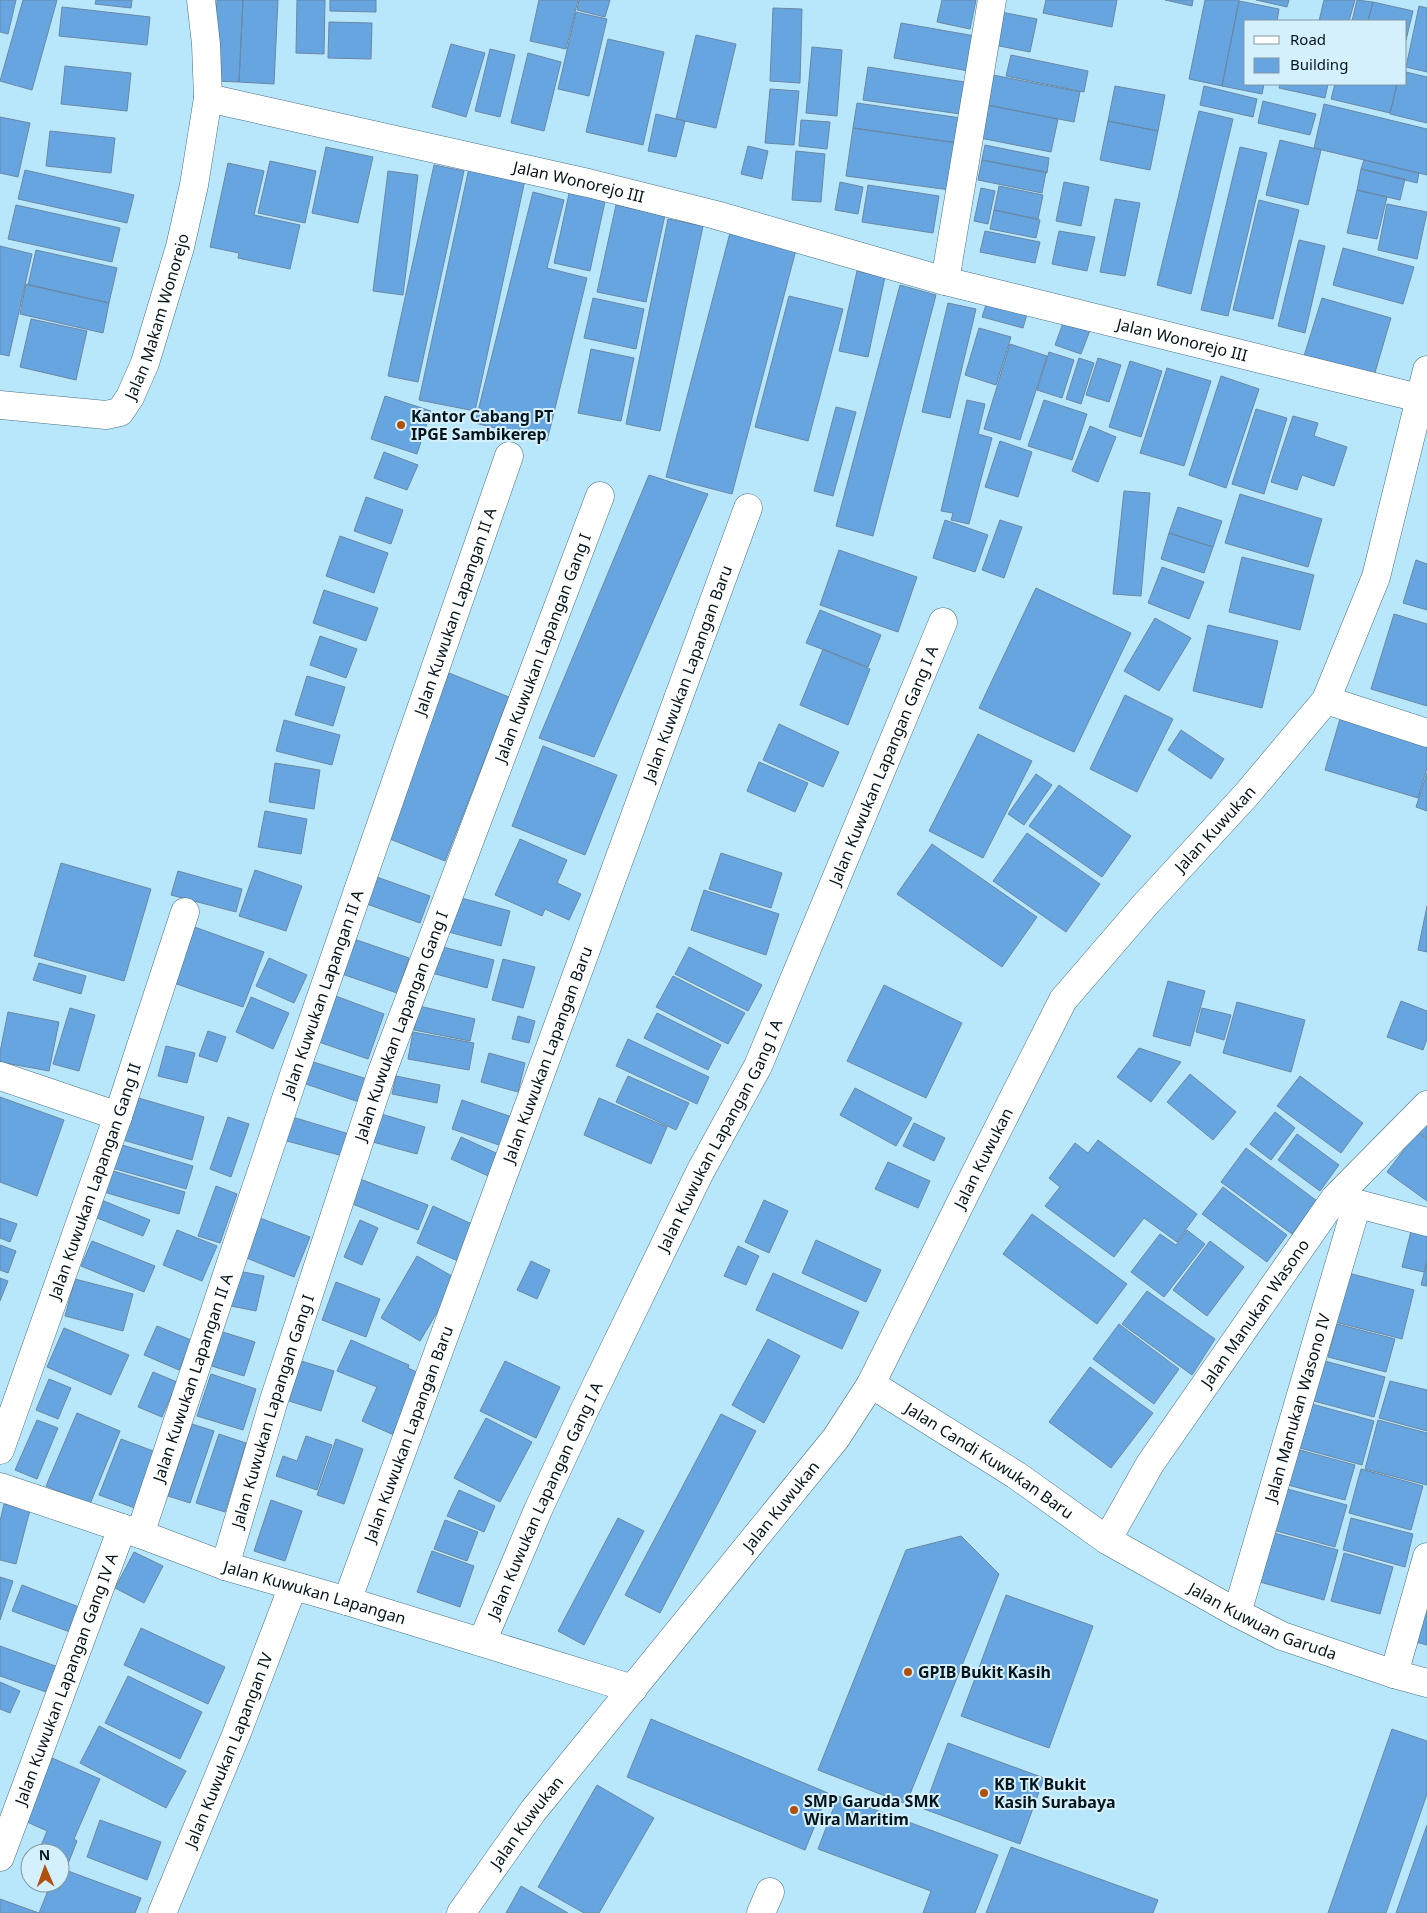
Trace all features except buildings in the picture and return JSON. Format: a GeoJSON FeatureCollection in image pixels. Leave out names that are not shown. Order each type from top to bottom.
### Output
{"type":"FeatureCollection","features":[{"type":"Feature","properties":{"kind":"street"},"geometry":{"type":"LineString","coordinates":[[202,0],[208,98]]}},
{"type":"Feature","properties":{"kind":"street"},"geometry":{"type":"LineString","coordinates":[[945,281],[992,0]]}},
{"type":"Feature","properties":{"kind":"street","name":"Jalan Wonorejo III"},"geometry":{"type":"LineString","coordinates":[[208,98],[578,181],[688,208],[945,281],[1419,398]]}},
{"type":"Feature","properties":{"kind":"street","name":"Jalan Makam Wonorejo"},"geometry":{"type":"LineString","coordinates":[[0,405],[106,415],[120,412],[130,397],[145,363],[180,247],[194,185],[208,98]]}},
{"type":"Feature","properties":{"kind":"street","name":"Jalan Kuwukan"},"geometry":{"type":"LineString","coordinates":[[461,1913],[533,1812],[836,1438],[871,1384],[1063,1000],[1144,906],[1247,794],[1326,700],[1376,577],[1427,370]]}},
{"type":"Feature","properties":{"kind":"street","name":"Jalan Kuwukan Lapangan II A"},"geometry":{"type":"LineString","coordinates":[[131,1531],[294,1075],[509,456]]}},
{"type":"Feature","properties":{"kind":"street","name":"Jalan Kuwukan Lapangan Gang I"},"geometry":{"type":"LineString","coordinates":[[225,1566],[274,1400],[382,1072],[600,496]]}},
{"type":"Feature","properties":{"kind":"street","name":"Jalan Kuwukan Lapangan Baru"},"geometry":{"type":"LineString","coordinates":[[347,1601],[748,508]]}},
{"type":"Feature","properties":{"kind":"street","name":"Jalan Kuwukan Lapangan Gang I A"},"geometry":{"type":"LineString","coordinates":[[482,1642],[538,1510],[584,1411],[700,1172],[758,1066],[943,622]]}},
{"type":"Feature","properties":{"kind":"street"},"geometry":{"type":"LineString","coordinates":[[1326,700],[1427,733]]}},
{"type":"Feature","properties":{"kind":"street","name":"Jalan Kuwukan Lapangan Gang II"},"geometry":{"type":"LineString","coordinates":[[0,1450],[118,1116],[185,912]]}},
{"type":"Feature","properties":{"kind":"street"},"geometry":{"type":"LineString","coordinates":[[0,1076],[118,1116]]}},
{"type":"Feature","properties":{"kind":"street","name":"Jalan Manukan Wasono"},"geometry":{"type":"LineString","coordinates":[[1107,1540],[1150,1464],[1346,1201],[1427,1105]]}},
{"type":"Feature","properties":{"kind":"street"},"geometry":{"type":"LineString","coordinates":[[1346,1201],[1427,1222]]}},
{"type":"Feature","properties":{"kind":"street","name":"Jalan Manukan Wasono IV"},"geometry":{"type":"LineString","coordinates":[[1238,1613],[1346,1201]]}},
{"type":"Feature","properties":{"kind":"street","name":"Jalan Candi Kuwukan Baru"},"geometry":{"type":"LineString","coordinates":[[871,1384],[1016,1475],[1107,1540]]}},
{"type":"Feature","properties":{"kind":"street","name":"Jalan Kuwukan Lapangan"},"geometry":{"type":"LineString","coordinates":[[0,1487],[131,1531],[225,1566],[347,1601],[633,1689]]}},
{"type":"Feature","properties":{"kind":"street","name":"Jalan Kuwukan Lapangan Gang IV A"},"geometry":{"type":"LineString","coordinates":[[0,1857],[131,1531]]}},
{"type":"Feature","properties":{"kind":"street","name":"Jalan Kuwuan Garuda"},"geometry":{"type":"LineString","coordinates":[[1107,1540],[1282,1636],[1394,1674],[1427,1683]]}},
{"type":"Feature","properties":{"kind":"street"},"geometry":{"type":"LineString","coordinates":[[1394,1674],[1427,1557]]}},
{"type":"Feature","properties":{"kind":"street","name":"Jalan Kuwukan Lapangan IV"},"geometry":{"type":"LineString","coordinates":[[162,1913],[236,1736],[293,1586]]}},
{"type":"Feature","properties":{"kind":"place","name":"Kantor Cabang PT IPGE Sambikerep"},"geometry":{"type":"Point","coordinates":[401,425]}},
{"type":"Feature","properties":{"kind":"place","name":"GPIB Bukit Kasih"},"geometry":{"type":"Point","coordinates":[908,1672]}},
{"type":"Feature","properties":{"kind":"place","name":"KB TK Bukit Kasih Surabaya"},"geometry":{"type":"Point","coordinates":[984,1793]}},
{"type":"Feature","properties":{"kind":"place","name":"SMP Garuda SMK Wira Maritim"},"geometry":{"type":"Point","coordinates":[794,1810]}}]}
